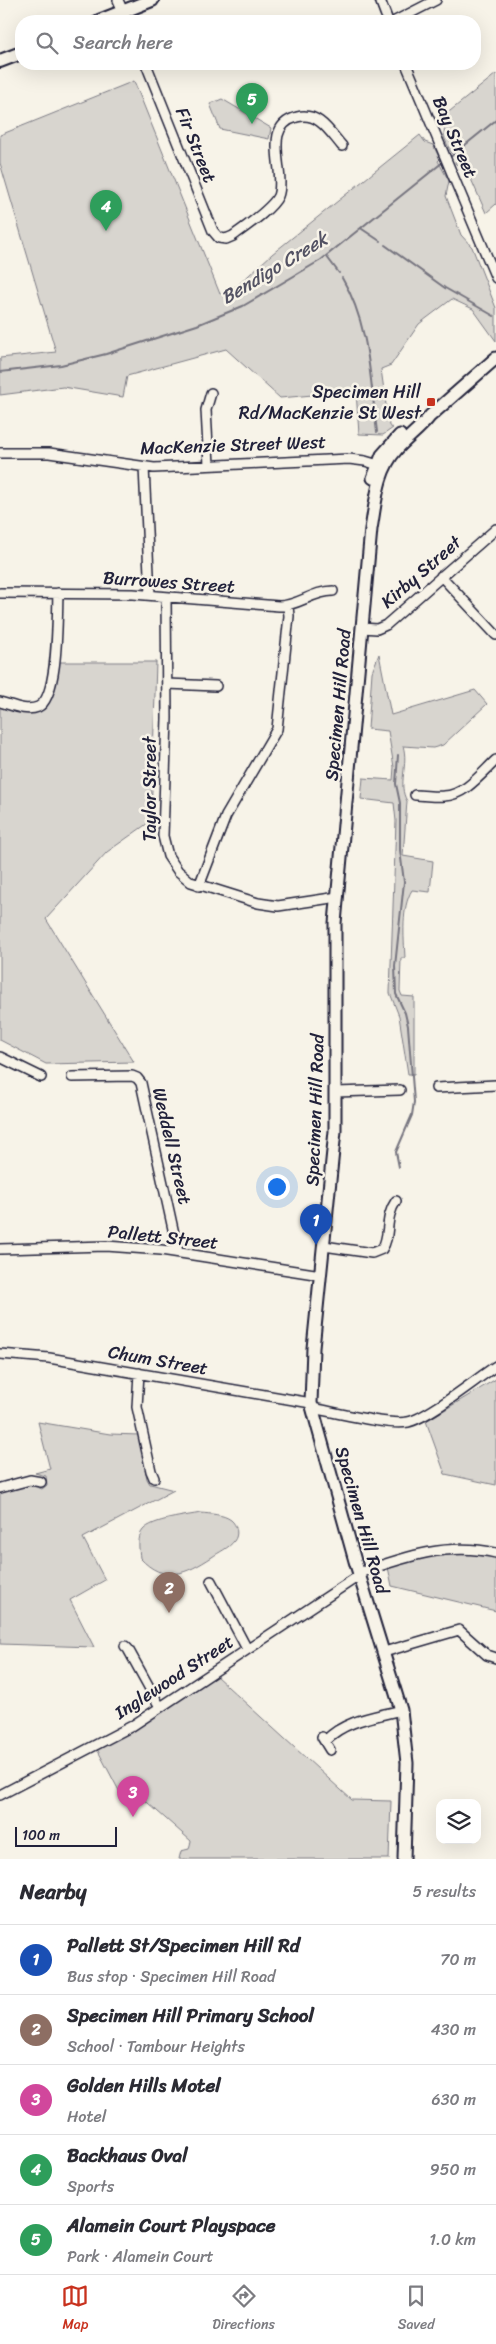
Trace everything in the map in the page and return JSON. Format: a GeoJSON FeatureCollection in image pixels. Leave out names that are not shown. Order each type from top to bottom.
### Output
{"type":"FeatureCollection","features":[{"type":"Feature","properties":{"kind":"highway"},"geometry":{"type":"LineString","coordinates":[[122,11],[152,0]]}},
{"type":"Feature","properties":{"kind":"highway"},"geometry":{"type":"LineString","coordinates":[[1,62],[15,56]]}},
{"type":"Feature","properties":{"kind":"main road"},"geometry":{"type":"LineString","coordinates":[[381,466],[430,416],[496,358]]}},
{"type":"Feature","properties":{"kind":"main road","name":"Specimen Hill Road"},"geometry":{"type":"LineString","coordinates":[[381,466],[371,530],[338,897],[334,952],[334,1151],[313,1348],[311,1406],[359,1574],[401,1710],[407,1763],[404,1859]]}},
{"type":"Feature","properties":{"kind":"street"},"geometry":{"type":"LineString","coordinates":[[380,0],[386,15]]}},
{"type":"Feature","properties":{"kind":"street"},"geometry":{"type":"LineString","coordinates":[[407,15],[436,0]]}},
{"type":"Feature","properties":{"kind":"street","name":"Fir Street"},"geometry":{"type":"LineString","coordinates":[[148,70],[213,231],[219,238],[226,239],[232,236],[275,201],[280,188],[277,138],[289,120],[299,116],[317,119],[342,146]]}},
{"type":"Feature","properties":{"kind":"street","name":"Bay Street"},"geometry":{"type":"LineString","coordinates":[[409,70],[496,278]]}},
{"type":"Feature","properties":{"kind":"street"},"geometry":{"type":"LineString","coordinates":[[209,466],[206,410],[211,393]]}},
{"type":"Feature","properties":{"kind":"street","name":"MacKenzie Street West"},"geometry":{"type":"LineString","coordinates":[[0,453],[49,453],[144,467],[209,466],[349,459],[381,466]]}},
{"type":"Feature","properties":{"kind":"street"},"geometry":{"type":"LineString","coordinates":[[144,467],[150,595]]}},
{"type":"Feature","properties":{"kind":"street","name":"Kirby Street"},"geometry":{"type":"LineString","coordinates":[[362,628],[381,628],[496,529]]}},
{"type":"Feature","properties":{"kind":"street"},"geometry":{"type":"LineString","coordinates":[[441,576],[496,635]]}},
{"type":"Feature","properties":{"kind":"street","name":"Burrowes Street"},"geometry":{"type":"LineString","coordinates":[[0,593],[58,592],[150,595],[288,606],[314,594],[333,591]]}},
{"type":"Feature","properties":{"kind":"street"},"geometry":{"type":"LineString","coordinates":[[0,702],[31,708],[44,703],[48,697],[54,666],[58,592]]}},
{"type":"Feature","properties":{"kind":"street","name":"Taylor Street"},"geometry":{"type":"LineString","coordinates":[[166,597],[167,684],[164,842],[168,856],[178,871],[191,882],[270,905],[338,897]]}},
{"type":"Feature","properties":{"kind":"street"},"geometry":{"type":"LineString","coordinates":[[200,886],[226,816],[277,729],[289,616],[288,606]]}},
{"type":"Feature","properties":{"kind":"street"},"geometry":{"type":"LineString","coordinates":[[167,684],[216,686]]}},
{"type":"Feature","properties":{"kind":"street"},"geometry":{"type":"LineString","coordinates":[[416,795],[444,796],[456,793],[467,787],[496,760]]}},
{"type":"Feature","properties":{"kind":"street"},"geometry":{"type":"LineString","coordinates":[[0,1057],[41,1077]]}},
{"type":"Feature","properties":{"kind":"street","name":"Weddell Street"},"geometry":{"type":"LineString","coordinates":[[72,1077],[132,1076],[141,1083],[178,1252]]}},
{"type":"Feature","properties":{"kind":"street"},"geometry":{"type":"LineString","coordinates":[[436,1088],[496,1085]]}},
{"type":"Feature","properties":{"kind":"street"},"geometry":{"type":"LineString","coordinates":[[335,1092],[400,1090]]}},
{"type":"Feature","properties":{"kind":"street"},"geometry":{"type":"LineString","coordinates":[[324,1246],[372,1253],[382,1249],[385,1241],[388,1215],[396,1201]]}},
{"type":"Feature","properties":{"kind":"street","name":"Pallett Street"},"geometry":{"type":"LineString","coordinates":[[0,1249],[106,1246],[178,1252],[321,1275]]}},
{"type":"Feature","properties":{"kind":"street","name":"Chum Street"},"geometry":{"type":"LineString","coordinates":[[0,1354],[35,1356],[139,1373],[372,1419],[407,1422],[426,1414],[496,1366]]}},
{"type":"Feature","properties":{"kind":"street"},"geometry":{"type":"LineString","coordinates":[[139,1373],[138,1407],[154,1478]]}},
{"type":"Feature","properties":{"kind":"street"},"geometry":{"type":"LineString","coordinates":[[0,1488],[30,1480],[41,1482]]}},
{"type":"Feature","properties":{"kind":"street","name":"Inglewood Street"},"geometry":{"type":"LineString","coordinates":[[0,1795],[132,1726],[359,1574],[431,1550],[464,1548],[496,1553]]}},
{"type":"Feature","properties":{"kind":"street"},"geometry":{"type":"LineString","coordinates":[[211,1581],[247,1649]]}},
{"type":"Feature","properties":{"kind":"street"},"geometry":{"type":"LineString","coordinates":[[384,1652],[459,1630],[487,1655],[496,1658]]}},
{"type":"Feature","properties":{"kind":"street"},"geometry":{"type":"LineString","coordinates":[[125,1646],[160,1707]]}},
{"type":"Feature","properties":{"kind":"street"},"geometry":{"type":"LineString","coordinates":[[330,1750],[324,1738],[338,1730],[349,1724],[401,1710]]}},
{"type":"Feature","properties":{"kind":"shaded area"},"geometry":{"type":"Polygon","coordinates":[[[496,74],[496,204],[486,213],[471,179],[455,163],[456,159],[444,137],[445,115],[496,74]]]}},
{"type":"Feature","properties":{"kind":"shaded area"},"geometry":{"type":"Polygon","coordinates":[[[134,81],[220,294],[237,286],[272,254],[420,135],[425,142],[433,145],[440,159],[438,161],[449,181],[446,196],[461,235],[472,247],[496,308],[496,341],[473,309],[452,299],[419,324],[391,365],[381,369],[389,426],[393,428],[383,435],[359,434],[356,391],[280,398],[226,349],[127,376],[123,397],[63,387],[0,395],[0,358],[56,352],[0,163],[0,135],[134,81]]]}},
{"type":"Feature","properties":{"kind":"shaded area"},"geometry":{"type":"Polygon","coordinates":[[[222,99],[271,128],[269,139],[220,129],[210,104],[222,99]]]}},
{"type":"Feature","properties":{"kind":"shaded area"},"geometry":{"type":"Polygon","coordinates":[[[379,654],[391,715],[475,690],[487,704],[443,745],[433,748],[403,746],[405,760],[403,788],[407,801],[403,856],[433,861],[430,892],[412,890],[408,897],[404,932],[405,958],[401,958],[400,991],[402,996],[414,997],[414,1074],[408,1074],[399,1016],[390,993],[396,821],[394,803],[361,799],[363,778],[393,780],[394,767],[388,731],[368,729],[372,672],[379,654]]]}},
{"type":"Feature","properties":{"kind":"shaded area"},"geometry":{"type":"Polygon","coordinates":[[[58,662],[156,662],[151,821],[107,852],[46,919],[134,1062],[46,1064],[0,1040],[0,706],[27,713],[35,713],[42,710],[47,706],[54,692],[58,662]]]}},
{"type":"Feature","properties":{"kind":"shaded area"},"geometry":{"type":"Polygon","coordinates":[[[496,1379],[496,1485],[445,1474],[426,1421],[496,1379]]]}},
{"type":"Feature","properties":{"kind":"shaded area"},"geometry":{"type":"Polygon","coordinates":[[[38,1422],[110,1434],[139,1435],[147,1479],[150,1484],[174,1490],[83,1538],[105,1580],[70,1600],[94,1647],[0,1644],[0,1491],[30,1484],[42,1489],[47,1485],[46,1476],[35,1473],[50,1469],[38,1422]]]}},
{"type":"Feature","properties":{"kind":"shaded area"},"geometry":{"type":"Polygon","coordinates":[[[201,1513],[220,1515],[231,1520],[237,1530],[236,1539],[224,1550],[202,1563],[184,1572],[175,1574],[166,1574],[158,1571],[140,1558],[140,1536],[148,1526],[170,1518],[201,1513]]]}},
{"type":"Feature","properties":{"kind":"shaded area"},"geometry":{"type":"Polygon","coordinates":[[[468,1552],[496,1557],[496,1611],[392,1586],[388,1567],[431,1554],[468,1552]]]}},
{"type":"Feature","properties":{"kind":"shaded area"},"geometry":{"type":"Polygon","coordinates":[[[216,1676],[352,1800],[391,1801],[389,1859],[179,1859],[181,1851],[189,1849],[191,1841],[140,1796],[126,1804],[97,1749],[147,1722],[216,1676]]]}},
{"type":"Feature","properties":{"kind":"waterway","name":"Bendigo Creek"},"geometry":{"type":"LineString","coordinates":[[449,158],[496,120]]}},
{"type":"Feature","properties":{"kind":"waterway","name":"Bendigo Creek"},"geometry":{"type":"LineString","coordinates":[[0,372],[61,365],[106,354],[197,325],[243,306],[321,260],[443,162]]}},
{"type":"Feature","properties":{"kind":"waterway"},"geometry":{"type":"LineString","coordinates":[[362,229],[380,241]]}},
{"type":"Feature","properties":{"kind":"waterway"},"geometry":{"type":"LineString","coordinates":[[385,245],[445,288],[494,316]]}},
{"type":"Feature","properties":{"kind":"waterway"},"geometry":{"type":"LineString","coordinates":[[327,257],[339,273]]}},
{"type":"Feature","properties":{"kind":"waterway"},"geometry":{"type":"LineString","coordinates":[[342,278],[351,296],[364,334],[377,432]]}},
{"type":"Feature","properties":{"kind":"waterway"},"geometry":{"type":"LineString","coordinates":[[398,755],[396,784],[400,803],[400,850],[404,882],[395,966],[396,994],[405,1013],[408,1026],[414,1102],[412,1115],[396,1152],[399,1167]]}},
{"type":"Feature","properties":{"kind":"place","name":"Alamein Court Playspace"},"geometry":{"type":"Point","coordinates":[252,124]}},
{"type":"Feature","properties":{"kind":"place","name":"Backhaus Oval"},"geometry":{"type":"Point","coordinates":[106,231]}},
{"type":"Feature","properties":{"kind":"place","name":"Specimen Hill Rd/MacKenzie St West"},"geometry":{"type":"Point","coordinates":[431,402]}},
{"type":"Feature","properties":{"kind":"place","name":"Pallett St/Specimen Hill Rd"},"geometry":{"type":"Point","coordinates":[316,1245]}},
{"type":"Feature","properties":{"kind":"place","name":"Specimen Hill Primary School"},"geometry":{"type":"Point","coordinates":[169,1613]}},
{"type":"Feature","properties":{"kind":"place","name":"Golden Hills Motel"},"geometry":{"type":"Point","coordinates":[133,1817]}}]}
